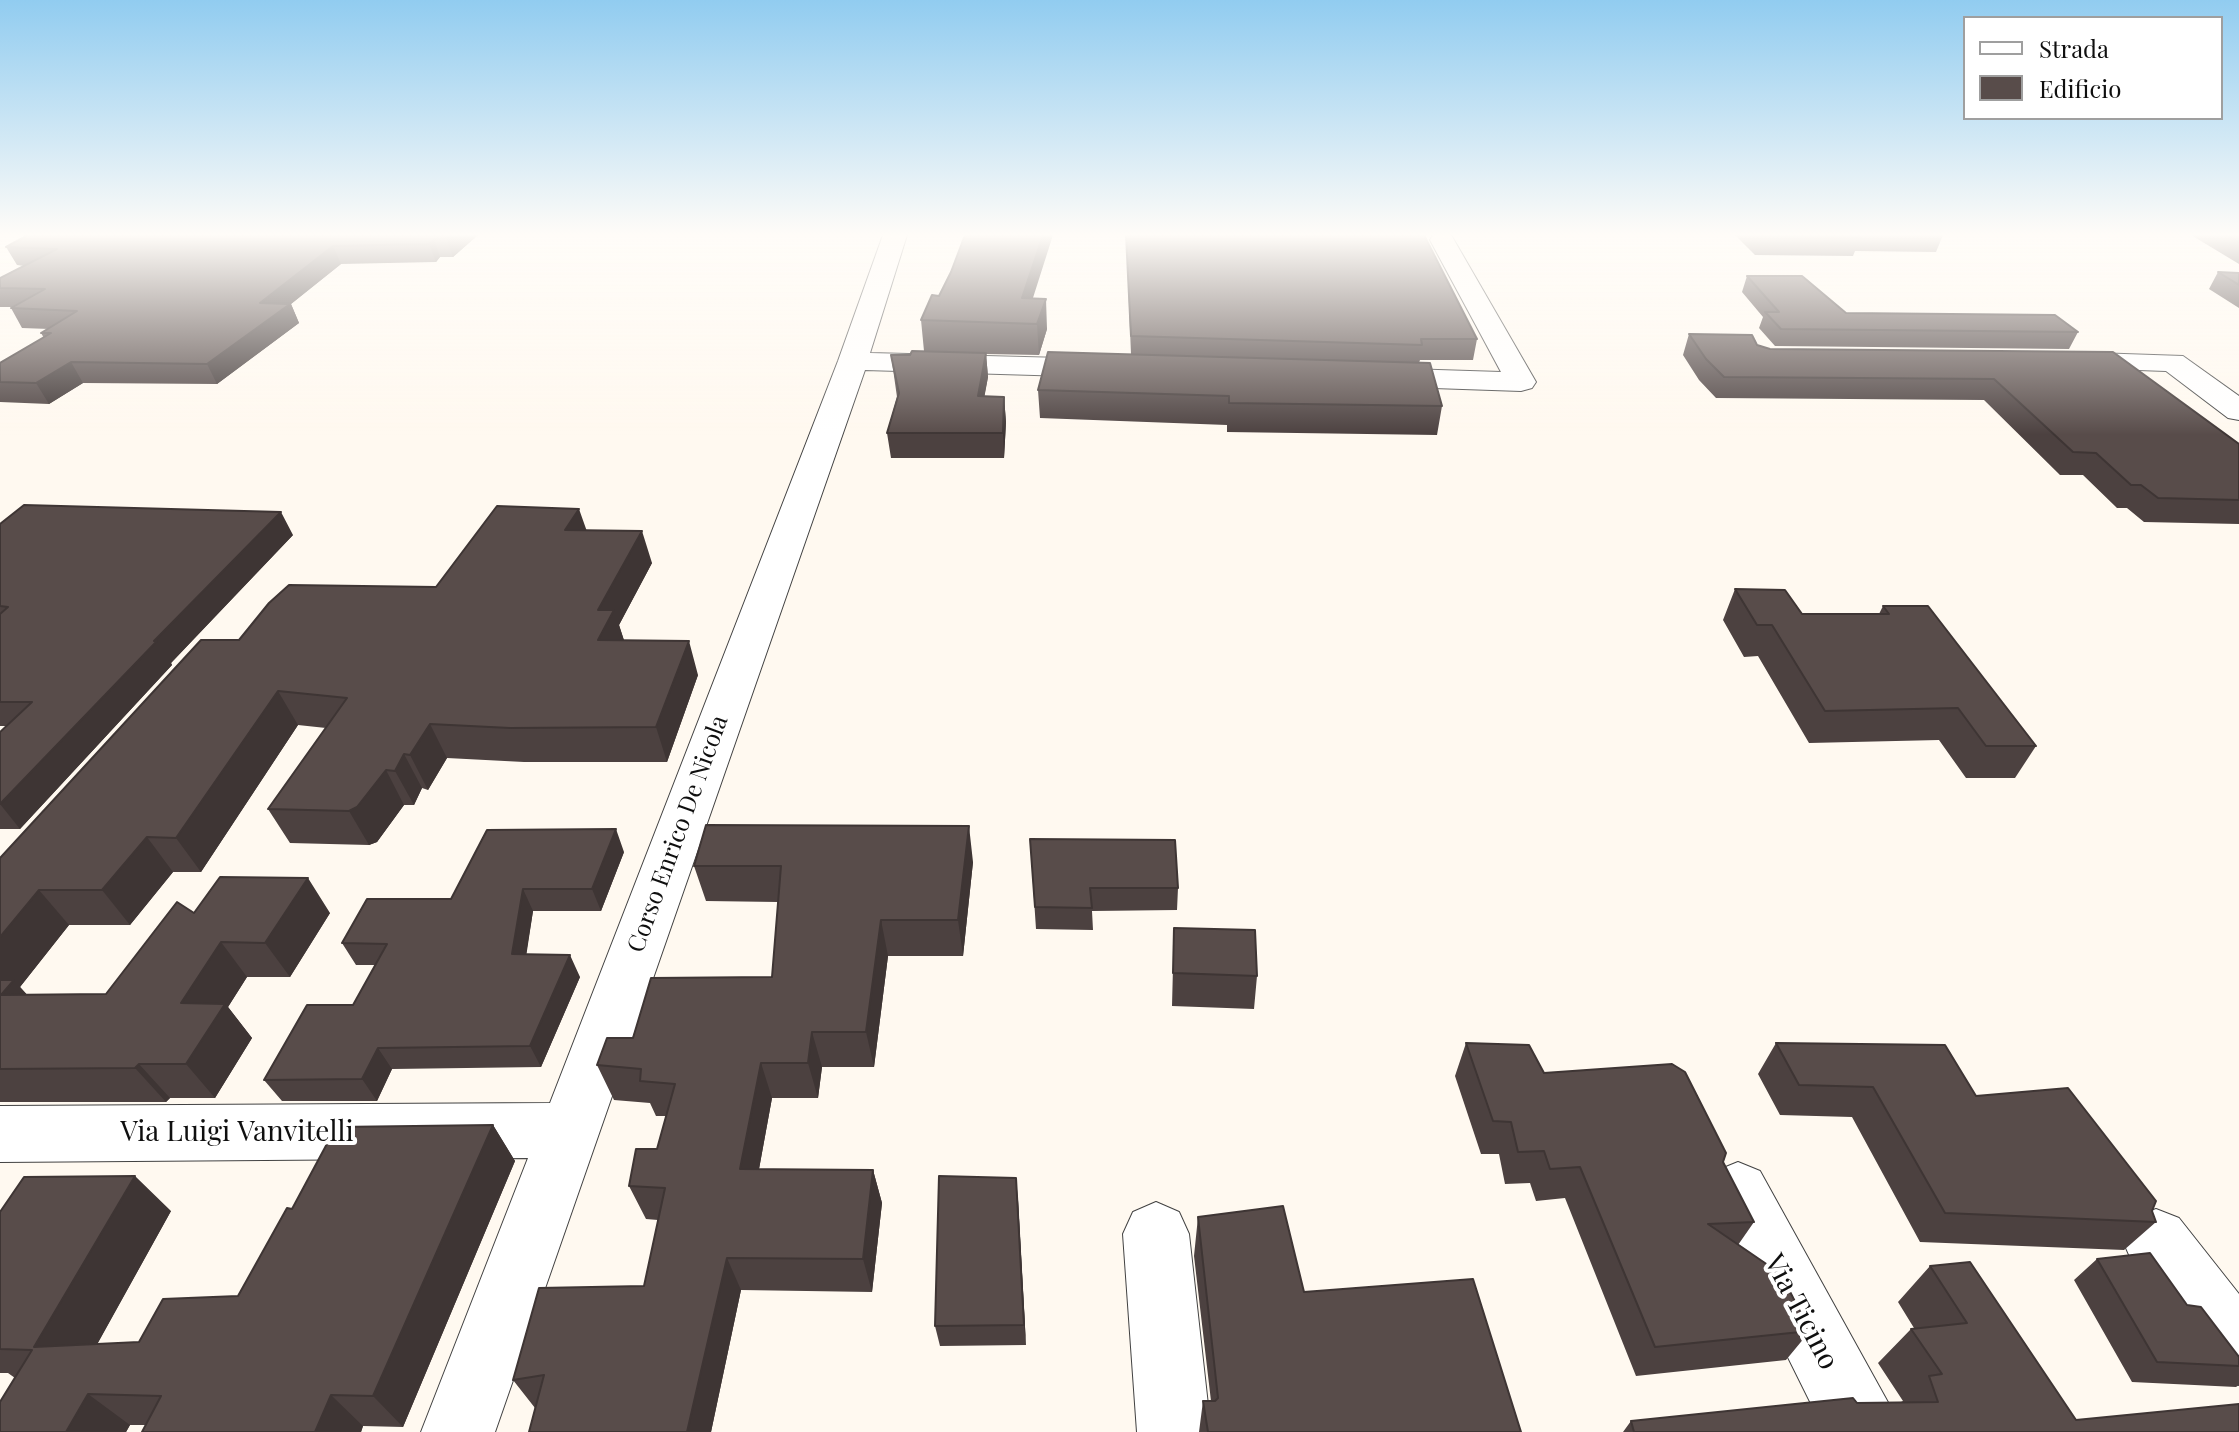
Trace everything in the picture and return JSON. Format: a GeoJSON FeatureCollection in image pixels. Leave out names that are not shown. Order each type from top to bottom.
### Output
{"type":"FeatureCollection","features":[{"type":"Feature","properties":{"kind":"street","name":"Corso Enrico De Nicola"},"geometry":{"type":"LineString","coordinates":[[458,1432],[873,302]]}},
{"type":"Feature","properties":{"kind":"street"},"geometry":{"type":"LineString","coordinates":[[1346,376],[1521,382],[1476,302]]}},
{"type":"Feature","properties":{"kind":"street"},"geometry":{"type":"LineString","coordinates":[[853,361],[1123,369]]}},
{"type":"Feature","properties":{"kind":"street"},"geometry":{"type":"LineString","coordinates":[[2031,361],[2173,362],[2239,411]]}},
{"type":"Feature","properties":{"kind":"street","name":"Via Luigi Vanvitelli"},"geometry":{"type":"LineString","coordinates":[[0,1134],[569,1130]]}},
{"type":"Feature","properties":{"kind":"street","name":"Via Ticino"},"geometry":{"type":"LineString","coordinates":[[1738,1192],[1864,1432]]}},
{"type":"Feature","properties":{"kind":"street"},"geometry":{"type":"LineString","coordinates":[[1156,1234],[1174,1432]]}},
{"type":"Feature","properties":{"kind":"street"},"geometry":{"type":"LineString","coordinates":[[2156,1241],[2239,1350]]}},
{"type":"Feature","properties":{"kind":"building"},"geometry":{"type":"Polygon","coordinates":[[[22,302],[290,304],[207,364],[71,362],[36,383],[0,382],[0,363],[51,333],[41,333],[77,311],[11,308],[22,302]]]}},
{"type":"Feature","properties":{"kind":"building"},"geometry":{"type":"Polygon","coordinates":[[[929,302],[1045,302],[1037,324],[921,320],[929,302]]]}},
{"type":"Feature","properties":{"kind":"building"},"geometry":{"type":"Polygon","coordinates":[[[1129,302],[1458,302],[1477,339],[1421,339],[1422,345],[1131,336],[1129,302]]]}},
{"type":"Feature","properties":{"kind":"building"},"geometry":{"type":"Polygon","coordinates":[[[1770,302],[1833,302],[1846,313],[2055,315],[2078,332],[1781,329],[1765,312],[1779,312],[1770,302]]]}},
{"type":"Feature","properties":{"kind":"building"},"geometry":{"type":"Polygon","coordinates":[[[1689,334],[1752,335],[1757,345],[1770,349],[2113,352],[2239,444],[2239,500],[2158,498],[2141,485],[2131,485],[2096,453],[2073,452],[1994,379],[1724,377],[1706,359],[1689,334]]]}},
{"type":"Feature","properties":{"kind":"building"},"geometry":{"type":"Polygon","coordinates":[[[912,351],[986,353],[978,396],[1004,397],[1003,433],[887,433],[899,393],[891,355],[910,355],[912,351]]]}},
{"type":"Feature","properties":{"kind":"building"},"geometry":{"type":"Polygon","coordinates":[[[1048,352],[1430,363],[1442,406],[1229,403],[1229,396],[1038,390],[1048,352]]]}},
{"type":"Feature","properties":{"kind":"building"},"geometry":{"type":"Polygon","coordinates":[[[24,505],[281,512],[0,804],[0,732],[32,702],[0,702],[0,614],[8,607],[0,606],[0,524],[24,505]]]}},
{"type":"Feature","properties":{"kind":"building"},"geometry":{"type":"Polygon","coordinates":[[[497,506],[579,509],[565,530],[642,531],[598,610],[614,610],[598,640],[689,641],[656,727],[510,728],[430,724],[410,755],[404,754],[395,771],[386,770],[357,807],[349,811],[268,809],[347,698],[278,691],[176,838],[147,837],[102,890],[39,890],[0,937],[0,858],[201,640],[239,640],[269,603],[289,585],[436,587],[497,506]]]}},
{"type":"Feature","properties":{"kind":"building"},"geometry":{"type":"Polygon","coordinates":[[[1735,589],[1785,590],[1802,614],[1889,614],[1883,606],[1928,606],[2036,746],[1986,746],[1958,708],[1825,711],[1772,625],[1757,625],[1735,589]]]}},
{"type":"Feature","properties":{"kind":"building"},"geometry":{"type":"Polygon","coordinates":[[[706,825],[969,826],[958,920],[881,920],[866,1032],[812,1032],[808,1063],[761,1063],[740,1169],[873,1170],[863,1259],[727,1258],[687,1432],[529,1432],[544,1375],[513,1380],[539,1288],[644,1286],[665,1188],[629,1186],[636,1149],[657,1149],[675,1084],[640,1081],[641,1069],[597,1065],[607,1038],[633,1038],[651,978],[772,977],[781,866],[694,866],[706,825]]]}},
{"type":"Feature","properties":{"kind":"building"},"geometry":{"type":"Polygon","coordinates":[[[616,829],[592,889],[523,889],[512,954],[570,955],[530,1046],[378,1048],[362,1079],[264,1080],[307,1005],[353,1005],[387,944],[342,943],[367,899],[451,899],[487,830],[616,829]]]}},
{"type":"Feature","properties":{"kind":"building"},"geometry":{"type":"Polygon","coordinates":[[[1030,839],[1175,840],[1178,888],[1090,888],[1092,908],[1035,907],[1030,839]]]}},
{"type":"Feature","properties":{"kind":"building"},"geometry":{"type":"Polygon","coordinates":[[[220,877],[308,878],[265,943],[221,942],[181,1003],[225,1004],[186,1064],[139,1064],[135,1068],[0,1069],[0,980],[14,980],[1,995],[106,994],[177,902],[194,913],[220,877]]]}},
{"type":"Feature","properties":{"kind":"building"},"geometry":{"type":"Polygon","coordinates":[[[1174,928],[1255,930],[1257,976],[1173,973],[1174,928]]]}},
{"type":"Feature","properties":{"kind":"building"},"geometry":{"type":"Polygon","coordinates":[[[1466,1043],[1529,1045],[1544,1073],[1672,1064],[1685,1072],[1726,1153],[1723,1162],[1754,1222],[1708,1224],[1781,1274],[1810,1331],[1655,1347],[1580,1167],[1550,1169],[1544,1151],[1518,1152],[1511,1122],[1493,1121],[1466,1043]]]}},
{"type":"Feature","properties":{"kind":"building"},"geometry":{"type":"Polygon","coordinates":[[[1776,1043],[1945,1045],[1976,1096],[2068,1088],[2156,1201],[2152,1211],[2156,1222],[1945,1213],[1873,1087],[1799,1085],[1776,1043]]]}},
{"type":"Feature","properties":{"kind":"building"},"geometry":{"type":"Polygon","coordinates":[[[493,1125],[373,1396],[331,1395],[315,1432],[142,1432],[161,1396],[88,1394],[66,1432],[0,1432],[0,1402],[32,1350],[0,1349],[0,1212],[24,1177],[135,1176],[34,1347],[139,1342],[163,1299],[238,1296],[287,1208],[292,1209],[336,1127],[493,1125]]]}},
{"type":"Feature","properties":{"kind":"building"},"geometry":{"type":"Polygon","coordinates":[[[939,1176],[1016,1178],[1024,1325],[935,1326],[939,1176]]]}},
{"type":"Feature","properties":{"kind":"building"},"geometry":{"type":"Polygon","coordinates":[[[1283,1206],[1304,1292],[1473,1279],[1521,1432],[1208,1432],[1203,1401],[1218,1398],[1198,1217],[1283,1206]]]}},
{"type":"Feature","properties":{"kind":"building"},"geometry":{"type":"Polygon","coordinates":[[[2150,1253],[2187,1305],[2201,1307],[2239,1357],[2239,1366],[2157,1362],[2097,1259],[2150,1253]]]}},
{"type":"Feature","properties":{"kind":"building"},"geometry":{"type":"Polygon","coordinates":[[[1970,1262],[2076,1420],[2239,1404],[2239,1432],[1634,1432],[1631,1421],[1853,1398],[1857,1403],[1938,1402],[1929,1376],[1942,1374],[1911,1329],[1967,1323],[1930,1266],[1970,1262]]]}}]}
